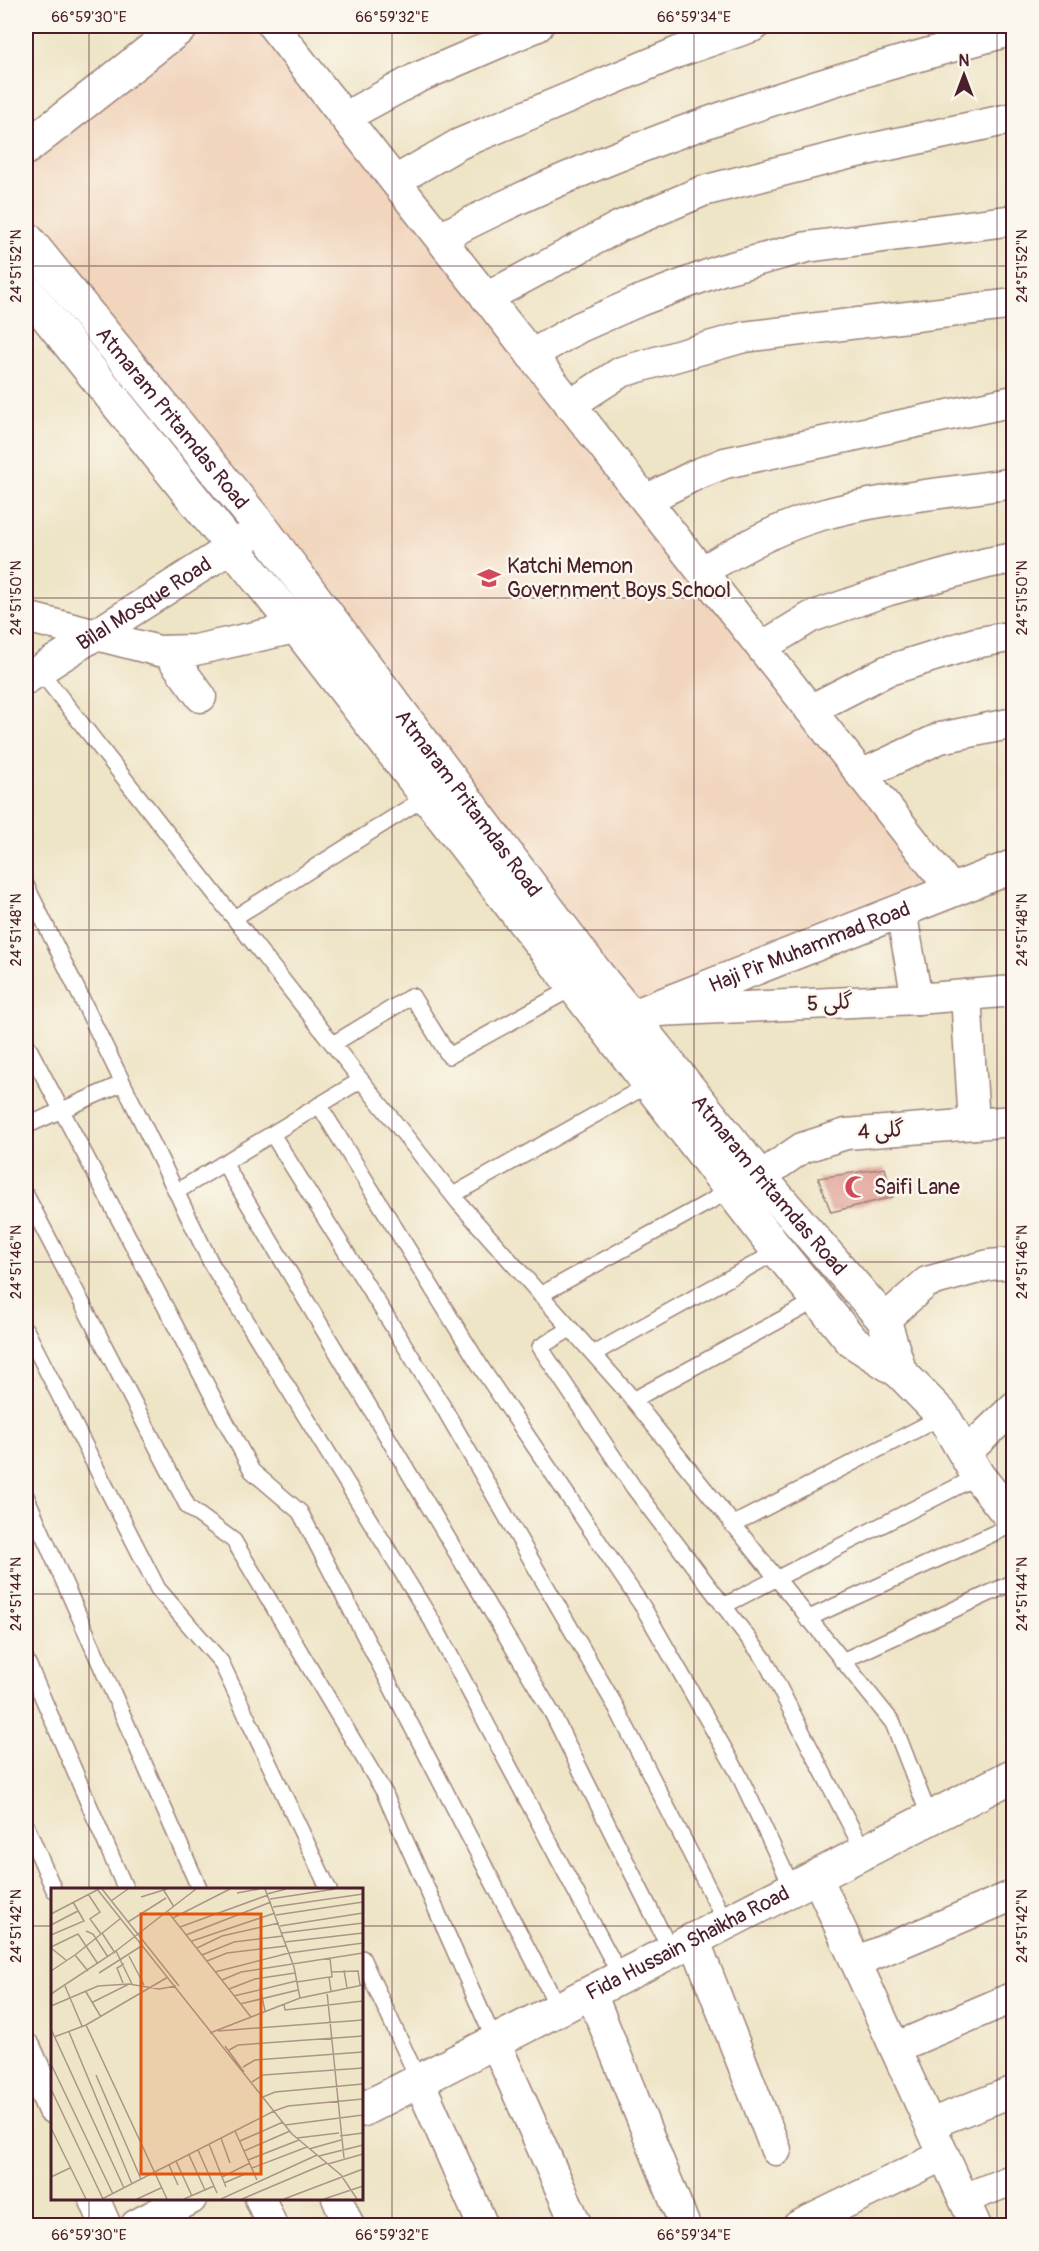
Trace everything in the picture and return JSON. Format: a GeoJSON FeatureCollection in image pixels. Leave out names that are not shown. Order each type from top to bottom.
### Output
{"type":"FeatureCollection","features":[{"type":"Feature","properties":{"kind":"main road"},"geometry":{"type":"LineString","coordinates":[[26,148],[168,30]]}},
{"type":"Feature","properties":{"kind":"main road","name":"Atmaram Pritamdas Road"},"geometry":{"type":"LineString","coordinates":[[30,252],[262,528],[329,621],[440,788],[586,980],[627,1019],[884,1320],[900,1372]]}},
{"type":"Feature","properties":{"kind":"main road","name":"Atmaram Pritamdas Road"},"geometry":{"type":"LineString","coordinates":[[26,290],[297,628],[440,788]]}},
{"type":"Feature","properties":{"kind":"main road","name":"Haji Pir Muhammad Road"},"geometry":{"type":"LineString","coordinates":[[627,1019],[1014,866]]}},
{"type":"Feature","properties":{"kind":"main road","name":"Atmaram Pritamdas Road"},"geometry":{"type":"LineString","coordinates":[[627,1019],[648,1085],[852,1341],[900,1372],[943,1416],[972,1464],[1014,1523]]}},
{"type":"Feature","properties":{"kind":"main road","name":"Fida Hussain Shaikha Road"},"geometry":{"type":"LineString","coordinates":[[363,2109],[1014,1775]]}},
{"type":"Feature","properties":{"kind":"main road"},"geometry":{"type":"LineString","coordinates":[[137,2226],[187,2200]]}},
{"type":"Feature","properties":{"kind":"street"},"geometry":{"type":"LineString","coordinates":[[345,117],[417,78],[538,26]]}},
{"type":"Feature","properties":{"kind":"street"},"geometry":{"type":"LineString","coordinates":[[395,181],[459,144],[678,52],[754,26]]}},
{"type":"Feature","properties":{"kind":"street"},"geometry":{"type":"LineString","coordinates":[[285,29],[345,117],[952,890]]}},
{"type":"Feature","properties":{"kind":"street"},"geometry":{"type":"LineString","coordinates":[[440,238],[500,206],[686,129],[897,60],[1014,30]]}},
{"type":"Feature","properties":{"kind":"street"},"geometry":{"type":"LineString","coordinates":[[486,298],[618,227],[703,191],[852,153],[1014,118]]}},
{"type":"Feature","properties":{"kind":"street"},"geometry":{"type":"LineString","coordinates":[[531,355],[580,327],[629,305],[721,270],[807,247],[1014,220]]}},
{"type":"Feature","properties":{"kind":"street"},"geometry":{"type":"LineString","coordinates":[[570,405],[621,372],[744,337],[1014,304]]}},
{"type":"Feature","properties":{"kind":"street"},"geometry":{"type":"LineString","coordinates":[[646,500],[695,475],[725,463],[1014,401]]}},
{"type":"Feature","properties":{"kind":"street"},"geometry":{"type":"LineString","coordinates":[[702,572],[757,539],[817,516],[864,506],[1014,483]]}},
{"type":"Feature","properties":{"kind":"street","name":"Bilal Mosque Road"},"geometry":{"type":"LineString","coordinates":[[33,675],[262,528]]}},
{"type":"Feature","properties":{"kind":"street"},"geometry":{"type":"LineString","coordinates":[[762,647],[811,618],[889,590],[987,562],[1014,558]]}},
{"type":"Feature","properties":{"kind":"street"},"geometry":{"type":"LineString","coordinates":[[26,615],[167,651],[195,650],[329,621]]}},
{"type":"Feature","properties":{"kind":"street"},"geometry":{"type":"LineString","coordinates":[[810,710],[886,671],[975,643],[1014,636]]}},
{"type":"Feature","properties":{"kind":"street"},"geometry":{"type":"LineString","coordinates":[[167,651],[201,697]]}},
{"type":"Feature","properties":{"kind":"street"},"geometry":{"type":"LineString","coordinates":[[861,775],[940,738],[1014,723]]}},
{"type":"Feature","properties":{"kind":"street"},"geometry":{"type":"LineString","coordinates":[[901,911],[917,999]]}},
{"type":"Feature","properties":{"kind":"street","name":"گلی 5"},"geometry":{"type":"LineString","coordinates":[[627,1019],[1014,991]]}},
{"type":"Feature","properties":{"kind":"street"},"geometry":{"type":"LineString","coordinates":[[966,995],[974,1124]]}},
{"type":"Feature","properties":{"kind":"street","name":"گلی 4"},"geometry":{"type":"LineString","coordinates":[[760,1177],[802,1148],[846,1134],[1014,1121]]}},
{"type":"Feature","properties":{"kind":"street"},"geometry":{"type":"LineString","coordinates":[[884,1320],[927,1282],[989,1265],[1014,1263]]}},
{"type":"Feature","properties":{"kind":"street"},"geometry":{"type":"LineString","coordinates":[[972,1464],[1014,1407]]}},
{"type":"Feature","properties":{"kind":"street"},"geometry":{"type":"LineString","coordinates":[[805,1883],[856,1962],[976,2226]]}},
{"type":"Feature","properties":{"kind":"street"},"geometry":{"type":"LineString","coordinates":[[856,1962],[1014,1895]]}},
{"type":"Feature","properties":{"kind":"street"},"geometry":{"type":"LineString","coordinates":[[683,1946],[776,2150]]}},
{"type":"Feature","properties":{"kind":"street"},"geometry":{"type":"LineString","coordinates":[[591,1993],[685,2226]]}},
{"type":"Feature","properties":{"kind":"street"},"geometry":{"type":"LineString","coordinates":[[895,2048],[1014,1997]]}},
{"type":"Feature","properties":{"kind":"street"},"geometry":{"type":"LineString","coordinates":[[495,2042],[577,2226]]}},
{"type":"Feature","properties":{"kind":"street"},"geometry":{"type":"LineString","coordinates":[[26,2049],[51,2106]]}},
{"type":"Feature","properties":{"kind":"street"},"geometry":{"type":"LineString","coordinates":[[419,2080],[483,2226]]}},
{"type":"Feature","properties":{"kind":"street"},"geometry":{"type":"LineString","coordinates":[[930,2124],[1014,2091]]}},
{"type":"Feature","properties":{"kind":"street"},"geometry":{"type":"LineString","coordinates":[[798,2226],[944,2155]]}},
{"type":"Feature","properties":{"kind":"street"},"geometry":{"type":"LineString","coordinates":[[964,2199],[1014,2179]]}},
{"type":"Feature","properties":{"kind":"street"},"geometry":{"type":"LineString","coordinates":[[94,2200],[106,2226]]}},
{"type":"Feature","properties":{"kind":"street"},"geometry":{"type":"LineString","coordinates":[[260,2200],[272,2226]]}},
{"type":"Feature","properties":{"kind":"street"},"geometry":{"type":"LineString","coordinates":[[337,2200],[349,2226]]}},
{"type":"Feature","properties":{"kind":"lane"},"geometry":{"type":"LineString","coordinates":[[33,675],[234,918],[453,1195],[633,1400],[893,1723],[930,1818]]}},
{"type":"Feature","properties":{"kind":"lane"},"geometry":{"type":"LineString","coordinates":[[234,918],[440,788]]}},
{"type":"Feature","properties":{"kind":"lane"},"geometry":{"type":"LineString","coordinates":[[26,885],[212,1265],[432,1621],[621,1977]]}},
{"type":"Feature","properties":{"kind":"lane"},"geometry":{"type":"LineString","coordinates":[[333,1044],[412,996],[449,1056],[586,980]]}},
{"type":"Feature","properties":{"kind":"lane"},"geometry":{"type":"LineString","coordinates":[[26,1043],[252,1471],[300,1512],[559,2009]]}},
{"type":"Feature","properties":{"kind":"lane"},"geometry":{"type":"LineString","coordinates":[[176,1192],[361,1080]]}},
{"type":"Feature","properties":{"kind":"lane"},"geometry":{"type":"LineString","coordinates":[[26,1126],[123,1083]]}},
{"type":"Feature","properties":{"kind":"lane"},"geometry":{"type":"LineString","coordinates":[[453,1195],[648,1085]]}},
{"type":"Feature","properties":{"kind":"lane"},"geometry":{"type":"LineString","coordinates":[[320,1105],[484,1372],[643,1607],[738,1773],[805,1883]]}},
{"type":"Feature","properties":{"kind":"lane"},"geometry":{"type":"LineString","coordinates":[[272,1134],[442,1405],[598,1677],[726,1923]]}},
{"type":"Feature","properties":{"kind":"lane"},"geometry":{"type":"LineString","coordinates":[[224,1162],[552,1713],[683,1946]]}},
{"type":"Feature","properties":{"kind":"lane"},"geometry":{"type":"LineString","coordinates":[[540,1295],[731,1190]]}},
{"type":"Feature","properties":{"kind":"lane"},"geometry":{"type":"LineString","coordinates":[[28,1204],[188,1507],[234,1541],[384,1792],[495,2042]]}},
{"type":"Feature","properties":{"kind":"lane"},"geometry":{"type":"LineString","coordinates":[[593,1354],[778,1251]]}},
{"type":"Feature","properties":{"kind":"lane"},"geometry":{"type":"LineString","coordinates":[[633,1400],[819,1299]]}},
{"type":"Feature","properties":{"kind":"lane"},"geometry":{"type":"LineString","coordinates":[[570,1329],[540,1347],[634,1488],[765,1660],[864,1852]]}},
{"type":"Feature","properties":{"kind":"lane"},"geometry":{"type":"LineString","coordinates":[[26,1330],[158,1589],[221,1662],[328,1888]]}},
{"type":"Feature","properties":{"kind":"lane"},"geometry":{"type":"LineString","coordinates":[[732,1525],[943,1416]]}},
{"type":"Feature","properties":{"kind":"lane"},"geometry":{"type":"LineString","coordinates":[[723,1606],[972,1464]]}},
{"type":"Feature","properties":{"kind":"lane"},"geometry":{"type":"LineString","coordinates":[[26,1496],[199,1888]]}},
{"type":"Feature","properties":{"kind":"lane"},"geometry":{"type":"LineString","coordinates":[[807,1619],[1014,1523]]}},
{"type":"Feature","properties":{"kind":"lane"},"geometry":{"type":"LineString","coordinates":[[842,1661],[1014,1582]]}},
{"type":"Feature","properties":{"kind":"lane"},"geometry":{"type":"LineString","coordinates":[[26,1659],[125,1888]]}},
{"type":"Feature","properties":{"kind":"lane"},"geometry":{"type":"LineString","coordinates":[[26,1825],[53,1888]]}},
{"type":"Feature","properties":{"kind":"lane"},"geometry":{"type":"LineString","coordinates":[[363,1960],[419,2080]]}},
{"type":"Feature","properties":{"kind":"shaded area","name":"Katchi Memon Government Boys School"},"geometry":{"type":"Polygon","coordinates":[[[147,26],[269,26],[952,890],[626,1023],[26,266],[26,145],[147,26]]]}},
{"type":"Feature","properties":{"kind":"building","name":"Saifi Lane"},"geometry":{"type":"Polygon","coordinates":[[[885,1168],[893,1197],[831,1212],[818,1178],[885,1168]]]}},
{"type":"Feature","properties":{"kind":"place","name":"Katchi Memon Government Boys School"},"geometry":{"type":"Point","coordinates":[489,578]}},
{"type":"Feature","properties":{"kind":"place","name":"Saifi Lane"},"geometry":{"type":"Point","coordinates":[856,1187]}}]}
